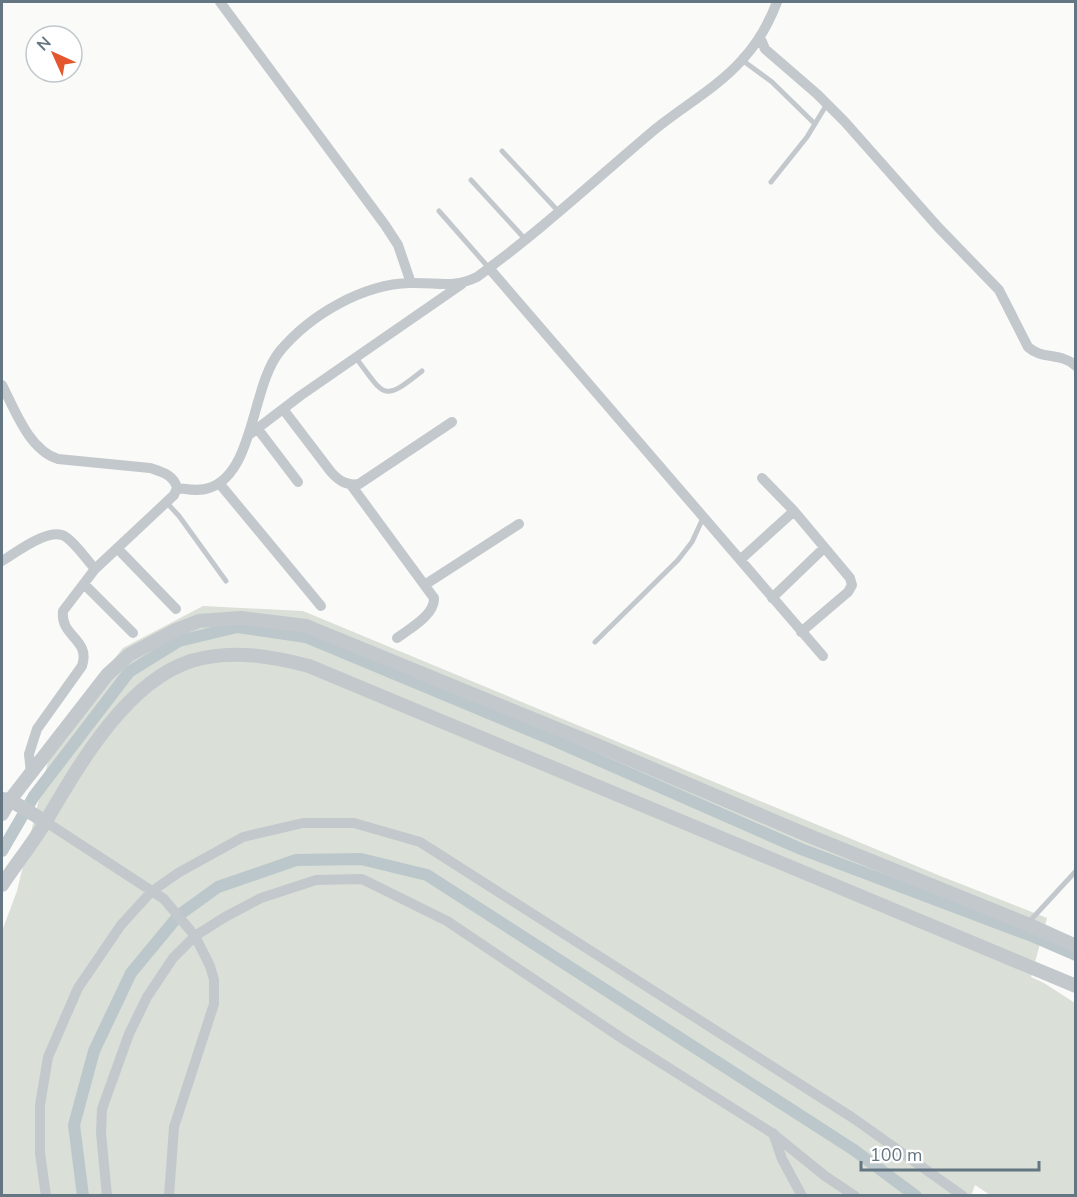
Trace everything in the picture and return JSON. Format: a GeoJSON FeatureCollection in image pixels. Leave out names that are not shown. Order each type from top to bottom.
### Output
{"type":"FeatureCollection","features":[{"type":"Feature","properties":{"kind":"street"},"geometry":{"type":"LineString","coordinates":[[220,2],[392,235],[405,261],[411,283]]}},
{"type":"Feature","properties":{"kind":"street"},"geometry":{"type":"LineString","coordinates":[[254,431],[462,284],[489,268],[655,130],[724,77],[742,60],[760,37],[777,2]]}},
{"type":"Feature","properties":{"kind":"street"},"geometry":{"type":"LineString","coordinates":[[760,37],[765,49],[827,104],[938,227],[999,290],[1028,347],[1034,353],[1062,357],[1076,366]]}},
{"type":"Feature","properties":{"kind":"street"},"geometry":{"type":"LineString","coordinates":[[489,268],[823,656]]}},
{"type":"Feature","properties":{"kind":"street"},"geometry":{"type":"LineString","coordinates":[[177,488],[208,489],[231,473],[254,431],[258,398],[265,376],[279,351],[325,313],[360,293],[389,284],[462,284]]}},
{"type":"Feature","properties":{"kind":"street"},"geometry":{"type":"LineString","coordinates":[[2,385],[28,432],[47,455],[58,459],[150,468],[164,472],[175,481],[177,488],[174,495],[95,569],[63,611],[62,619],[65,628],[84,650],[85,657],[82,666],[37,729],[30,754],[32,773]]}},
{"type":"Feature","properties":{"kind":"street"},"geometry":{"type":"LineString","coordinates":[[283,409],[331,472],[338,479],[351,485],[426,584],[434,598],[432,607],[423,618],[397,638]]}},
{"type":"Feature","properties":{"kind":"street"},"geometry":{"type":"LineString","coordinates":[[351,485],[359,484],[452,422]]}},
{"type":"Feature","properties":{"kind":"street"},"geometry":{"type":"LineString","coordinates":[[254,431],[298,482]]}},
{"type":"Feature","properties":{"kind":"street"},"geometry":{"type":"LineString","coordinates":[[762,478],[794,511],[846,573],[852,585],[848,592],[801,632]]}},
{"type":"Feature","properties":{"kind":"street"},"geometry":{"type":"LineString","coordinates":[[219,483],[321,606]]}},
{"type":"Feature","properties":{"kind":"street"},"geometry":{"type":"LineString","coordinates":[[740,560],[794,511]]}},
{"type":"Feature","properties":{"kind":"street"},"geometry":{"type":"LineString","coordinates":[[426,584],[519,524]]}},
{"type":"Feature","properties":{"kind":"street"},"geometry":{"type":"LineString","coordinates":[[2,561],[46,536],[56,533],[70,540],[95,569]]}},
{"type":"Feature","properties":{"kind":"street"},"geometry":{"type":"LineString","coordinates":[[117,548],[176,609]]}},
{"type":"Feature","properties":{"kind":"street"},"geometry":{"type":"LineString","coordinates":[[772,598],[824,548]]}},
{"type":"Feature","properties":{"kind":"street"},"geometry":{"type":"LineString","coordinates":[[84,584],[133,633]]}},
{"type":"Feature","properties":{"kind":"street"},"geometry":{"type":"LineString","coordinates":[[2,814],[9,801],[107,675],[129,655],[176,630],[199,621],[241,618],[306,626],[1076,946]]}},
{"type":"Feature","properties":{"kind":"street"},"geometry":{"type":"LineString","coordinates":[[2,885],[82,763],[128,702],[144,688],[168,671],[192,661],[235,654],[270,656],[309,666],[1076,986]]}},
{"type":"Feature","properties":{"kind":"street"},"geometry":{"type":"LineString","coordinates":[[9,801],[43,820],[164,899],[192,933],[207,958],[214,980],[214,1004],[174,1126],[169,1196]]}},
{"type":"Feature","properties":{"kind":"street"},"geometry":{"type":"LineString","coordinates":[[46,1196],[40,1153],[40,1105],[48,1057],[78,988],[121,925],[152,892],[178,873],[243,837],[303,823],[354,823],[420,842],[853,1118],[963,1196]]}},
{"type":"Feature","properties":{"kind":"street"},"geometry":{"type":"LineString","coordinates":[[107,1196],[101,1133],[102,1109],[129,1034],[147,997],[192,933],[272,895],[316,879],[362,879],[447,921],[623,1039],[772,1133],[825,1176],[855,1196]]}},
{"type":"Feature","properties":{"kind":"street"},"geometry":{"type":"LineString","coordinates":[[772,1133],[802,1196]]}},
{"type":"Feature","properties":{"kind":"lane"},"geometry":{"type":"LineString","coordinates":[[742,60],[772,82],[815,124]]}},
{"type":"Feature","properties":{"kind":"lane"},"geometry":{"type":"LineString","coordinates":[[771,182],[807,138],[827,104]]}},
{"type":"Feature","properties":{"kind":"lane"},"geometry":{"type":"LineString","coordinates":[[502,151],[559,212]]}},
{"type":"Feature","properties":{"kind":"lane"},"geometry":{"type":"LineString","coordinates":[[471,180],[525,239]]}},
{"type":"Feature","properties":{"kind":"lane"},"geometry":{"type":"LineString","coordinates":[[439,211],[489,268]]}},
{"type":"Feature","properties":{"kind":"lane"},"geometry":{"type":"LineString","coordinates":[[356,358],[377,386],[385,392],[393,392],[402,387],[422,371]]}},
{"type":"Feature","properties":{"kind":"lane"},"geometry":{"type":"LineString","coordinates":[[166,502],[179,516],[226,581]]}},
{"type":"Feature","properties":{"kind":"lane"},"geometry":{"type":"LineString","coordinates":[[595,642],[678,560],[692,542],[703,518]]}},
{"type":"Feature","properties":{"kind":"lane"},"geometry":{"type":"LineString","coordinates":[[1026,924],[1076,871]]}},
{"type":"Feature","properties":{"kind":"shaded area"},"geometry":{"type":"Polygon","coordinates":[[[203,606],[303,611],[938,875],[1047,918],[1031,977],[1075,1003],[1075,1195],[990,1195],[975,1185],[971,1196],[2,1195],[2,931],[17,891],[55,732],[123,648],[203,606]]]}},
{"type":"Feature","properties":{"kind":"waterway"},"geometry":{"type":"LineString","coordinates":[[2,851],[34,796],[129,672],[179,641],[237,627],[306,637],[553,740],[801,849],[1032,936],[1076,955]]}},
{"type":"Feature","properties":{"kind":"waterway"},"geometry":{"type":"LineString","coordinates":[[83,1196],[74,1125],[94,1051],[131,973],[179,915],[218,887],[296,860],[361,859],[427,875],[854,1150],[916,1196]]}}]}
